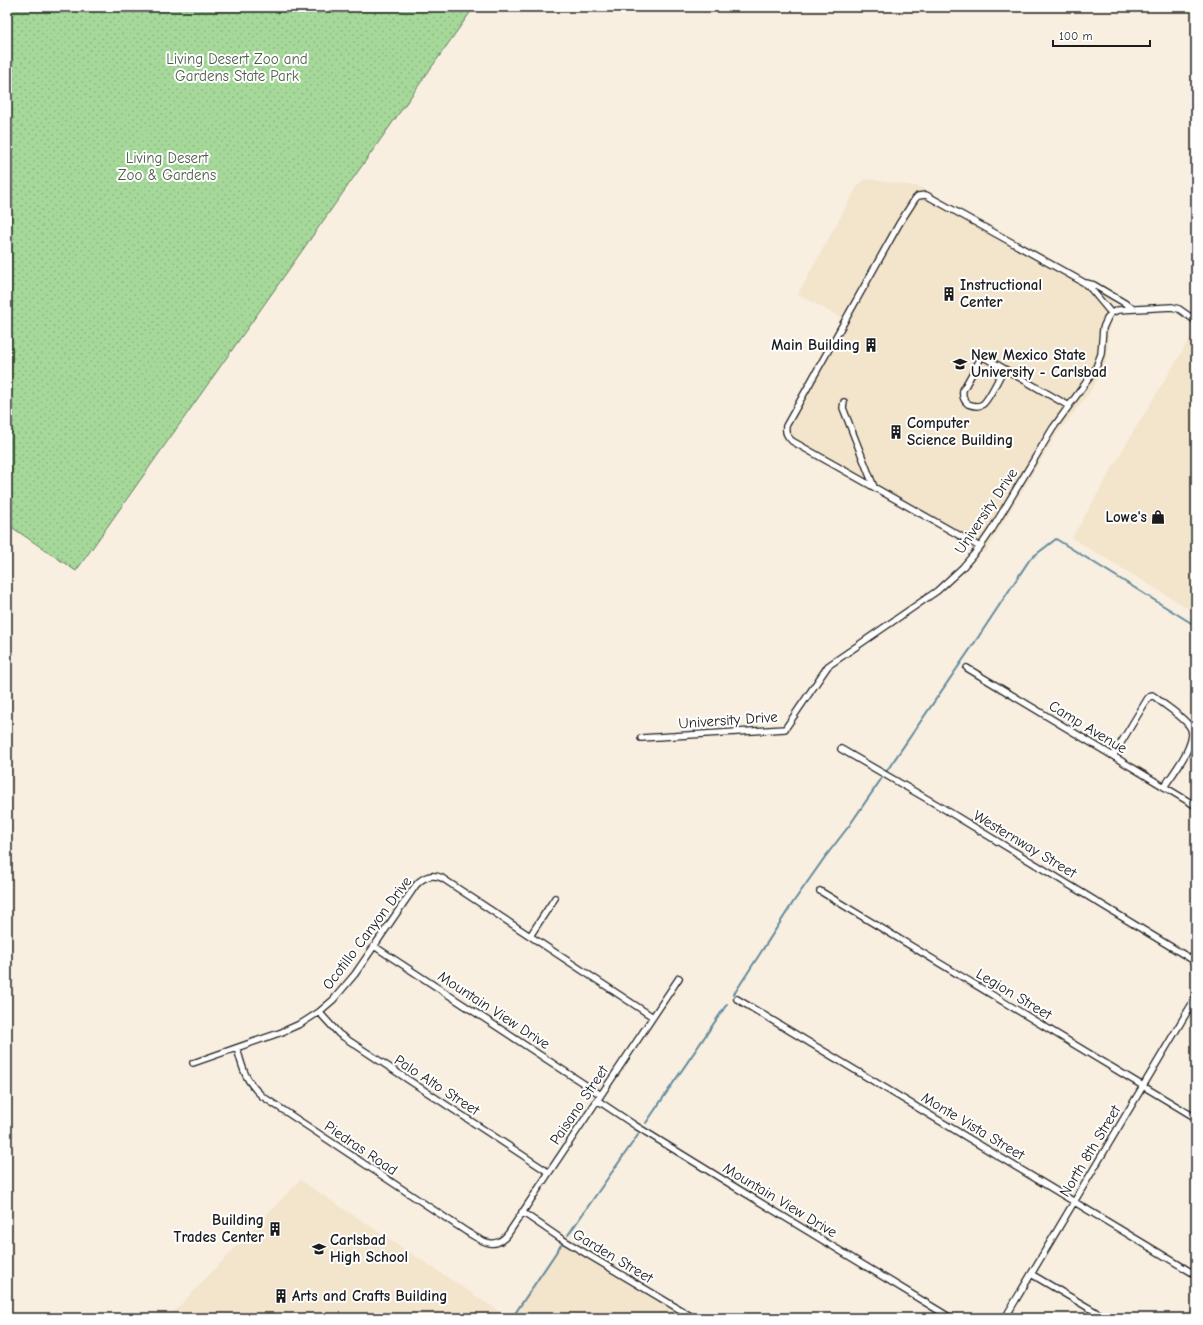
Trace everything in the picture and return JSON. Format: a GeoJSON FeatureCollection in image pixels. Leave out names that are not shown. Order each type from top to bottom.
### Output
{"type":"FeatureCollection","features":[{"type":"Feature","properties":{"kind":"street"},"geometry":{"type":"LineString","coordinates":[[980,547],[792,441],[785,430],[893,234],[914,199],[918,196],[926,195],[1083,282],[1091,289],[1111,313],[1118,310],[1134,308],[1172,307],[1179,309],[1196,321]]}},
{"type":"Feature","properties":{"kind":"street"},"geometry":{"type":"LineString","coordinates":[[1083,282],[1094,285],[1134,308]]}},
{"type":"Feature","properties":{"kind":"street","name":"University Drive"},"geometry":{"type":"LineString","coordinates":[[641,738],[785,729],[828,666],[926,600],[962,568],[980,547],[1053,428],[1090,379],[1098,363],[1105,322],[1111,313]]}},
{"type":"Feature","properties":{"kind":"street"},"geometry":{"type":"LineString","coordinates":[[1004,369],[982,405],[978,406],[964,400],[962,395],[963,390],[982,356],[1069,406]]}},
{"type":"Feature","properties":{"kind":"street"},"geometry":{"type":"LineString","coordinates":[[844,402],[843,408],[874,487]]}},
{"type":"Feature","properties":{"kind":"street","name":"Camp Avenue"},"geometry":{"type":"LineString","coordinates":[[967,668],[1196,806]]}},
{"type":"Feature","properties":{"kind":"street"},"geometry":{"type":"LineString","coordinates":[[1113,756],[1148,698],[1152,695],[1184,720],[1191,728],[1193,734],[1191,743],[1164,787]]}},
{"type":"Feature","properties":{"kind":"street","name":"Westernway Street"},"geometry":{"type":"LineString","coordinates":[[841,749],[941,807],[1196,962]]}},
{"type":"Feature","properties":{"kind":"street","name":"Ocotillo Canyon Drive"},"geometry":{"type":"LineString","coordinates":[[193,1063],[293,1027],[319,1012],[333,1000],[353,977],[416,885],[424,878],[432,875],[442,878],[654,1017]]}},
{"type":"Feature","properties":{"kind":"street","name":"Legion Street"},"geometry":{"type":"LineString","coordinates":[[820,891],[1196,1118]]}},
{"type":"Feature","properties":{"kind":"street"},"geometry":{"type":"LineString","coordinates":[[530,936],[555,898]]}},
{"type":"Feature","properties":{"kind":"street","name":"Mountain View Drive"},"geometry":{"type":"LineString","coordinates":[[374,946],[599,1098],[646,1132],[735,1188],[951,1318]]}},
{"type":"Feature","properties":{"kind":"street","name":"Paisano Street"},"geometry":{"type":"LineString","coordinates":[[496,1243],[503,1239],[522,1212],[679,978]]}},
{"type":"Feature","properties":{"kind":"street","name":"North 8th Street"},"geometry":{"type":"LineString","coordinates":[[1005,1318],[1196,997]]}},
{"type":"Feature","properties":{"kind":"street","name":"Monte Vista Street"},"geometry":{"type":"LineString","coordinates":[[737,999],[1196,1275]]}},
{"type":"Feature","properties":{"kind":"street","name":"Palo Alto Street"},"geometry":{"type":"LineString","coordinates":[[319,1012],[339,1034],[548,1172]]}},
{"type":"Feature","properties":{"kind":"street","name":"Piedras Road"},"geometry":{"type":"LineString","coordinates":[[236,1048],[251,1086],[262,1096],[467,1232],[486,1243],[496,1243]]}},
{"type":"Feature","properties":{"kind":"street","name":"Garden Street"},"geometry":{"type":"LineString","coordinates":[[522,1212],[560,1238],[694,1318]]}},
{"type":"Feature","properties":{"kind":"street"},"geometry":{"type":"LineString","coordinates":[[1031,1274],[1106,1318]]}},
{"type":"Feature","properties":{"kind":"shaded area","name":"New Mexico State University - Carlsbad"},"geometry":{"type":"Polygon","coordinates":[[[868,179],[920,187],[1114,294],[1111,321],[1109,324],[1108,354],[1104,368],[1090,392],[1054,438],[985,553],[790,445],[783,439],[783,424],[841,318],[798,294],[857,187],[863,180],[868,179]]]}},
{"type":"Feature","properties":{"kind":"shaded area"},"geometry":{"type":"Polygon","coordinates":[[[1194,332],[1196,333],[1196,613],[1072,538],[1135,429],[1194,332]]]}},
{"type":"Feature","properties":{"kind":"shaded area","name":"Carlsbad High School"},"geometry":{"type":"Polygon","coordinates":[[[300,1180],[509,1318],[168,1318],[300,1180]]]}},
{"type":"Feature","properties":{"kind":"shaded area"},"geometry":{"type":"Polygon","coordinates":[[[561,1243],[653,1299],[685,1318],[510,1318],[561,1243]]]}},
{"type":"Feature","properties":{"kind":"green space","name":"Living Desert Zoo & Gardens"},"geometry":{"type":"Polygon","coordinates":[[[7,7],[474,7],[76,571],[7,524],[7,7]]]}},
{"type":"Feature","properties":{"kind":"waterway"},"geometry":{"type":"LineString","coordinates":[[734,994],[794,901],[849,826],[1030,559],[1056,539],[1196,626]]}},
{"type":"Feature","properties":{"kind":"waterway"},"geometry":{"type":"LineString","coordinates":[[646,1123],[727,1004]]}},
{"type":"Feature","properties":{"kind":"waterway"},"geometry":{"type":"LineString","coordinates":[[568,1235],[638,1135]]}},
{"type":"Feature","properties":{"kind":"waterway"},"geometry":{"type":"LineString","coordinates":[[512,1318],[561,1245]]}},
{"type":"Feature","properties":{"kind":"place","name":"Instructional Center"},"geometry":{"type":"Point","coordinates":[949,294]}},
{"type":"Feature","properties":{"kind":"place","name":"Main Building"},"geometry":{"type":"Point","coordinates":[871,345]}},
{"type":"Feature","properties":{"kind":"place","name":"New Mexico State University - Carlsbad"},"geometry":{"type":"Point","coordinates":[960,364]}},
{"type":"Feature","properties":{"kind":"place","name":"Computer Science Building"},"geometry":{"type":"Point","coordinates":[896,432]}},
{"type":"Feature","properties":{"kind":"place","name":"Lowe's"},"geometry":{"type":"Point","coordinates":[1158,517]}},
{"type":"Feature","properties":{"kind":"place","name":"Building Trades Center"},"geometry":{"type":"Point","coordinates":[275,1229]}},
{"type":"Feature","properties":{"kind":"place","name":"Carlsbad High School"},"geometry":{"type":"Point","coordinates":[319,1249]}},
{"type":"Feature","properties":{"kind":"place","name":"Arts and Crafts Building"},"geometry":{"type":"Point","coordinates":[281,1296]}},
{"type":"Feature","properties":{"kind":"park label","name":"Living Desert Zoo and Gardens State Park"},"geometry":{"type":"Point","coordinates":[237,68]}}]}
